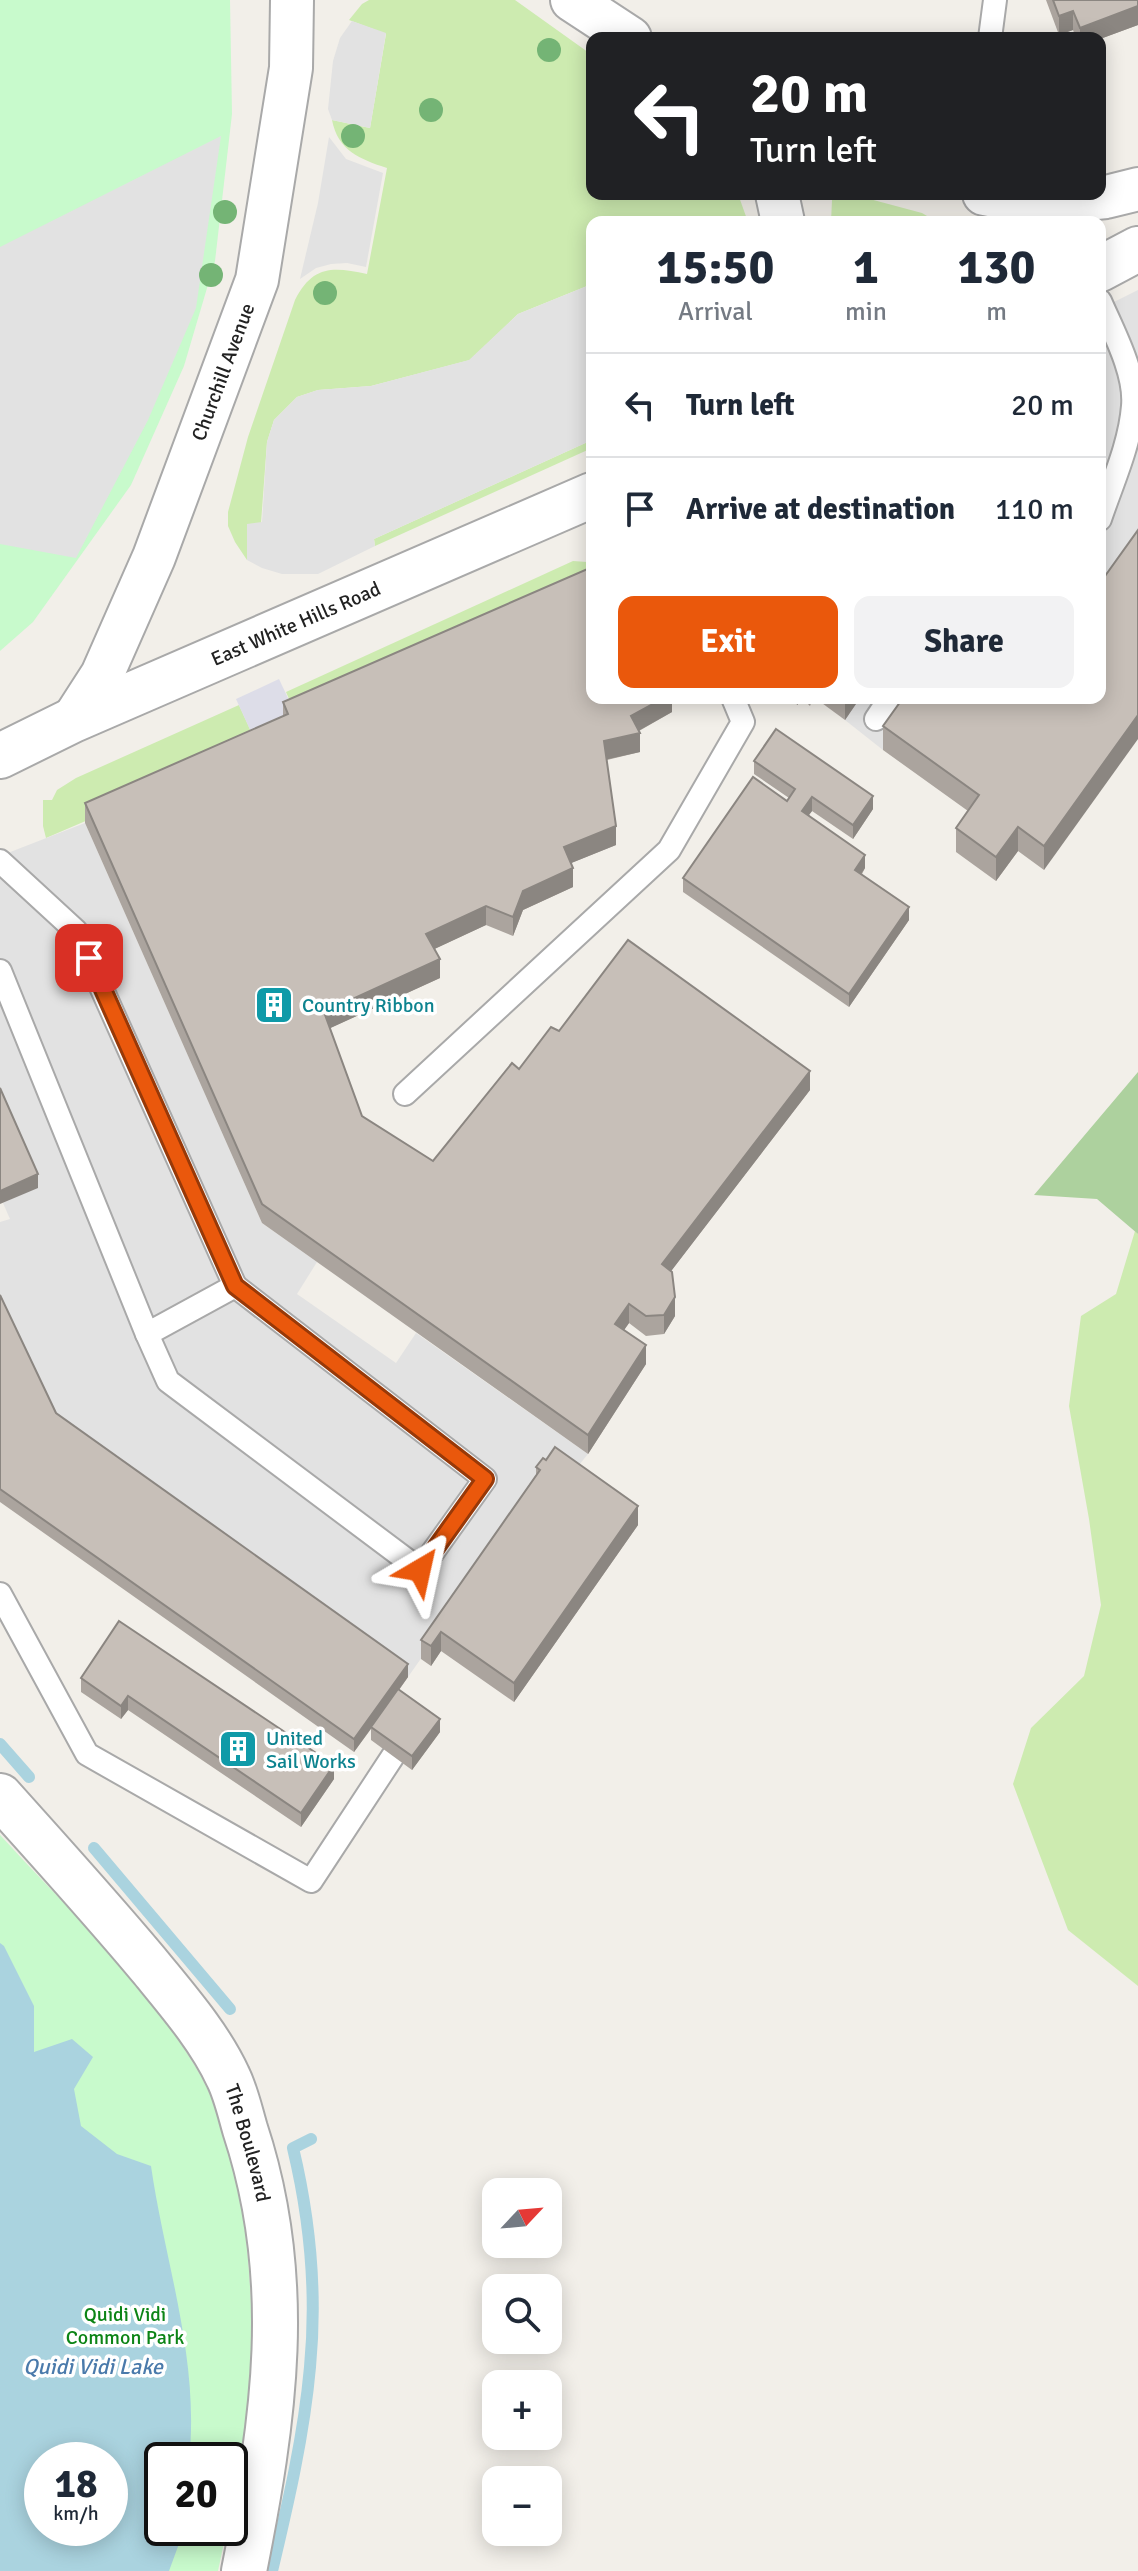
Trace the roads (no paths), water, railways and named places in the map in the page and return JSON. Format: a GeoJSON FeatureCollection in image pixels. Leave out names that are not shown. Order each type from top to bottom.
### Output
{"type":"FeatureCollection","features":[{"type":"Feature","properties":{"kind":"street","name":"Churchill Avenue"},"geometry":{"type":"LineString","coordinates":[[73,720],[102,675],[154,557],[257,280],[291,68],[292,0]]}},
{"type":"Feature","properties":{"kind":"street"},"geometry":{"type":"LineString","coordinates":[[291,68],[320,0]]}},
{"type":"Feature","properties":{"kind":"street"},"geometry":{"type":"LineString","coordinates":[[572,0],[621,32]]}},
{"type":"Feature","properties":{"kind":"street"},"geometry":{"type":"LineString","coordinates":[[1106,197],[1138,189]]}},
{"type":"Feature","properties":{"kind":"street"},"geometry":{"type":"LineString","coordinates":[[1017,200],[1036,204],[1076,200]]}},
{"type":"Feature","properties":{"kind":"street"},"geometry":{"type":"LineString","coordinates":[[1106,266],[1138,249]]}},
{"type":"Feature","properties":{"kind":"street","name":"East White Hills Road"},"geometry":{"type":"LineString","coordinates":[[0,756],[73,720],[586,498]]}},
{"type":"Feature","properties":{"kind":"street","name":"The Boulevard"},"geometry":{"type":"LineString","coordinates":[[0,1796],[189,2014],[228,2077],[258,2168],[274,2265],[276,2316],[271,2418],[244,2571]]}},
{"type":"Feature","properties":{"kind":"lane"},"geometry":{"type":"LineString","coordinates":[[991,32],[995,0]]}},
{"type":"Feature","properties":{"kind":"lane"},"geometry":{"type":"LineString","coordinates":[[1106,315],[1126,363],[1134,404],[1127,438],[1106,501]]}},
{"type":"Feature","properties":{"kind":"lane"},"geometry":{"type":"LineString","coordinates":[[1106,459],[1127,438]]}},
{"type":"Feature","properties":{"kind":"lane"},"geometry":{"type":"LineString","coordinates":[[405,1094],[669,850],[743,722],[736,704]]}},
{"type":"Feature","properties":{"kind":"lane"},"geometry":{"type":"LineString","coordinates":[[876,719],[886,704]]}},
{"type":"Feature","properties":{"kind":"lane"},"geometry":{"type":"LineString","coordinates":[[0,861],[76,931],[235,1286],[485,1479],[420,1570],[168,1381],[0,971]]}},
{"type":"Feature","properties":{"kind":"lane"},"geometry":{"type":"LineString","coordinates":[[147,1334],[235,1286]]}},
{"type":"Feature","properties":{"kind":"lane"},"geometry":{"type":"LineString","coordinates":[[0,1594],[87,1754],[311,1881],[393,1756]]}},
{"type":"Feature","properties":{"kind":"water","name":"Quidi Vidi Lake"},"geometry":{"type":"Polygon","coordinates":[[[0,1943],[34,2006],[34,2052],[72,2039],[93,2057],[74,2089],[81,2126],[117,2154],[151,2166],[186,2349],[190,2386],[190,2442],[144,2442],[144,2546],[178,2546],[169,2571],[0,2571],[0,1943]]]}},
{"type":"Feature","properties":{"kind":"waterway"},"geometry":{"type":"LineString","coordinates":[[0,1744],[29,1777]]}},
{"type":"Feature","properties":{"kind":"waterway"},"geometry":{"type":"LineString","coordinates":[[94,1848],[230,2009]]}},
{"type":"Feature","properties":{"kind":"waterway"},"geometry":{"type":"LineString","coordinates":[[272,2571],[300,2444],[310,2367],[313,2312],[310,2257],[304,2202],[293,2148],[311,2139]]}},
{"type":"Feature","properties":{"kind":"place","name":"Country Ribbon"},"geometry":{"type":"Point","coordinates":[274,1005]}},
{"type":"Feature","properties":{"kind":"place","name":"United Sail Works"},"geometry":{"type":"Point","coordinates":[238,1749]}},
{"type":"Feature","properties":{"kind":"park label","name":"Quidi Vidi Common Park"},"geometry":{"type":"Point","coordinates":[125,2326]}}]}
